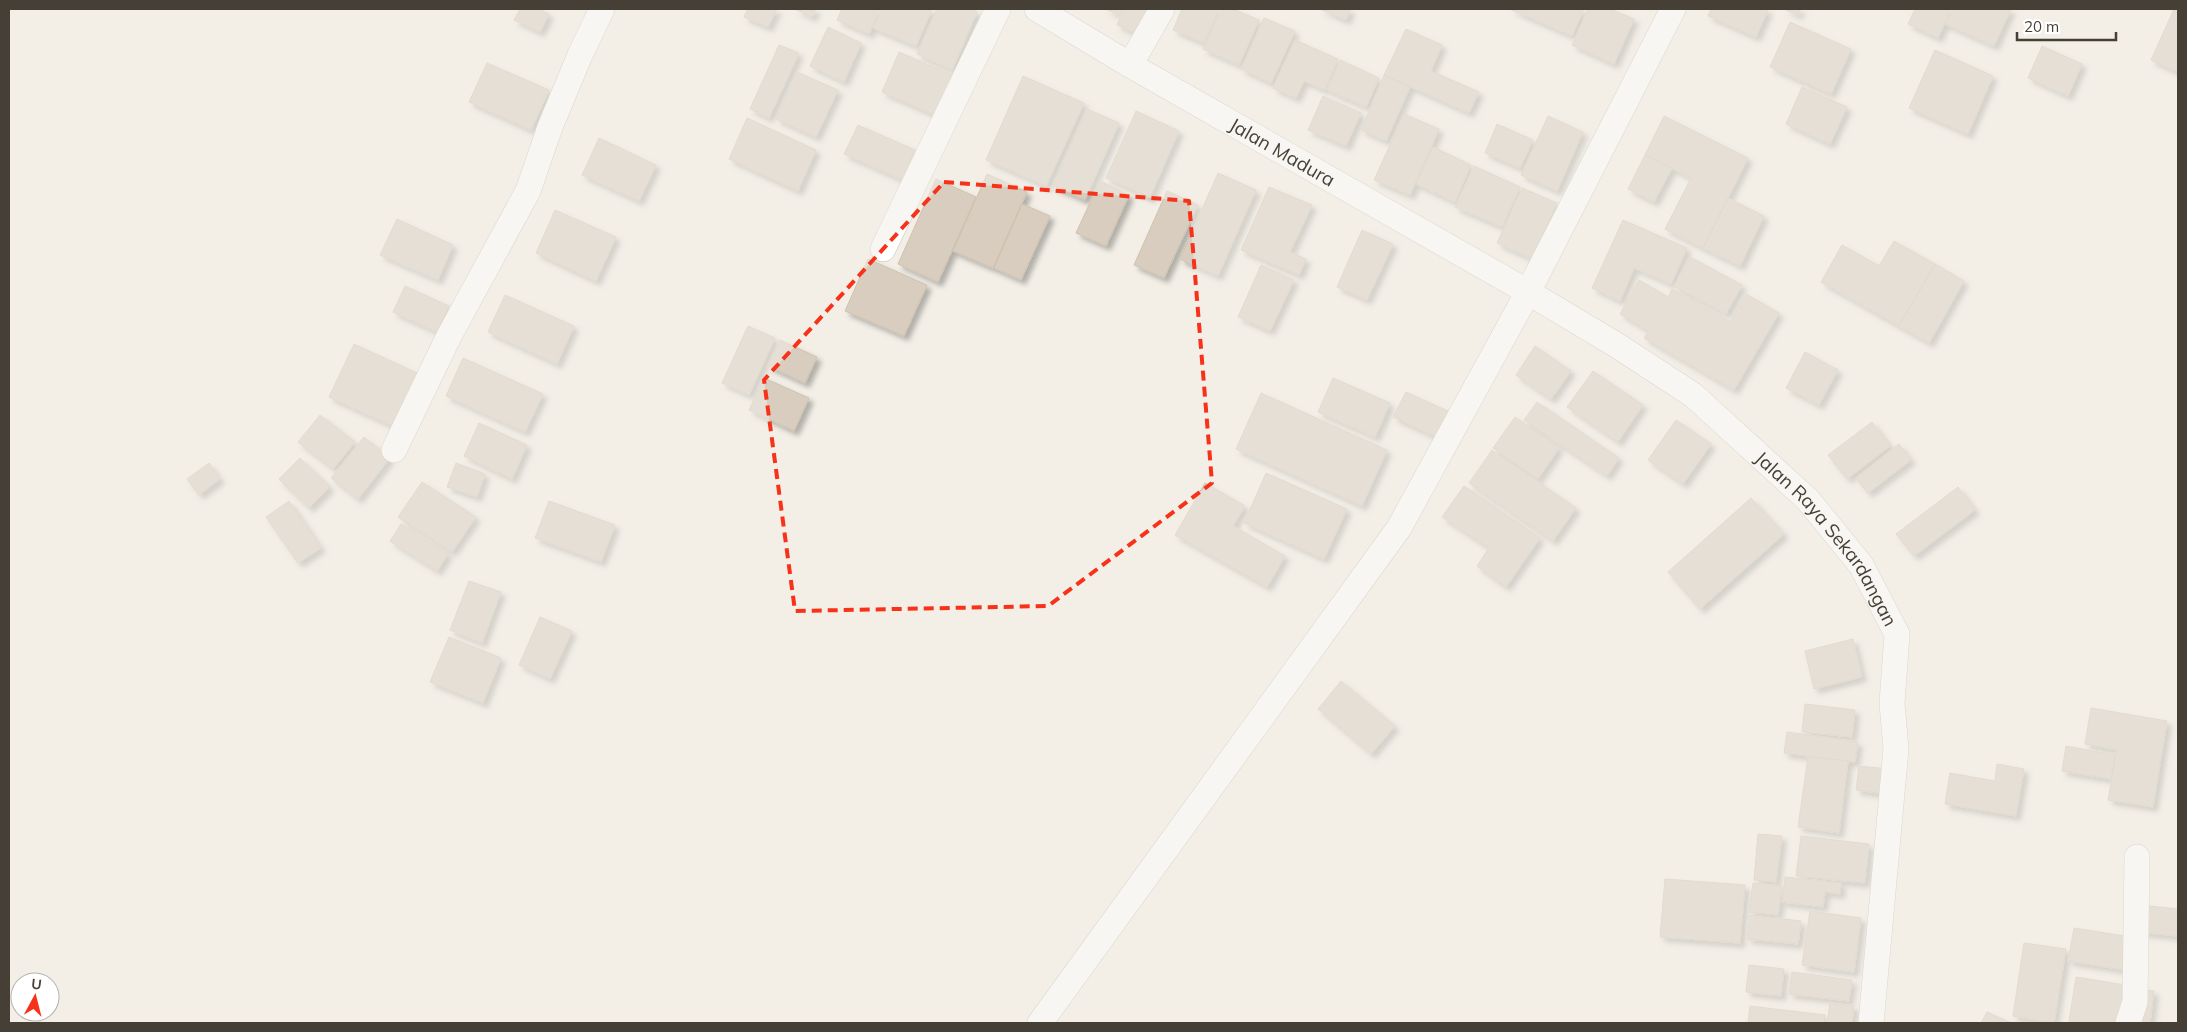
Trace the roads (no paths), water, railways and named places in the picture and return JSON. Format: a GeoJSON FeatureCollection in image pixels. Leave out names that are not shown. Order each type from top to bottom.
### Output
{"type":"FeatureCollection","features":[{"type":"Feature","properties":{"kind":"street"},"geometry":{"type":"LineString","coordinates":[[394,450],[449,336],[528,191],[550,128],[580,55],[602,9]]}},
{"type":"Feature","properties":{"kind":"street"},"geometry":{"type":"LineString","coordinates":[[883,249],[998,9]]}},
{"type":"Feature","properties":{"kind":"street","name":"Jalan Madura"},"geometry":{"type":"LineString","coordinates":[[1037,9],[1130,65],[1528,292]]}},
{"type":"Feature","properties":{"kind":"street"},"geometry":{"type":"LineString","coordinates":[[1130,65],[1162,9]]}},
{"type":"Feature","properties":{"kind":"street"},"geometry":{"type":"LineString","coordinates":[[1040,1023],[1398,528],[1528,292],[1672,9]]}},
{"type":"Feature","properties":{"kind":"street","name":"Jalan Raya Sekardangan"},"geometry":{"type":"LineString","coordinates":[[1528,292],[1618,346],[1693,395],[1808,500],[1861,565],[1897,634],[1892,703],[1896,749],[1871,1023]]}},
{"type":"Feature","properties":{"kind":"street"},"geometry":{"type":"LineString","coordinates":[[2128,1023],[2136,1002],[2137,857]]}}]}
